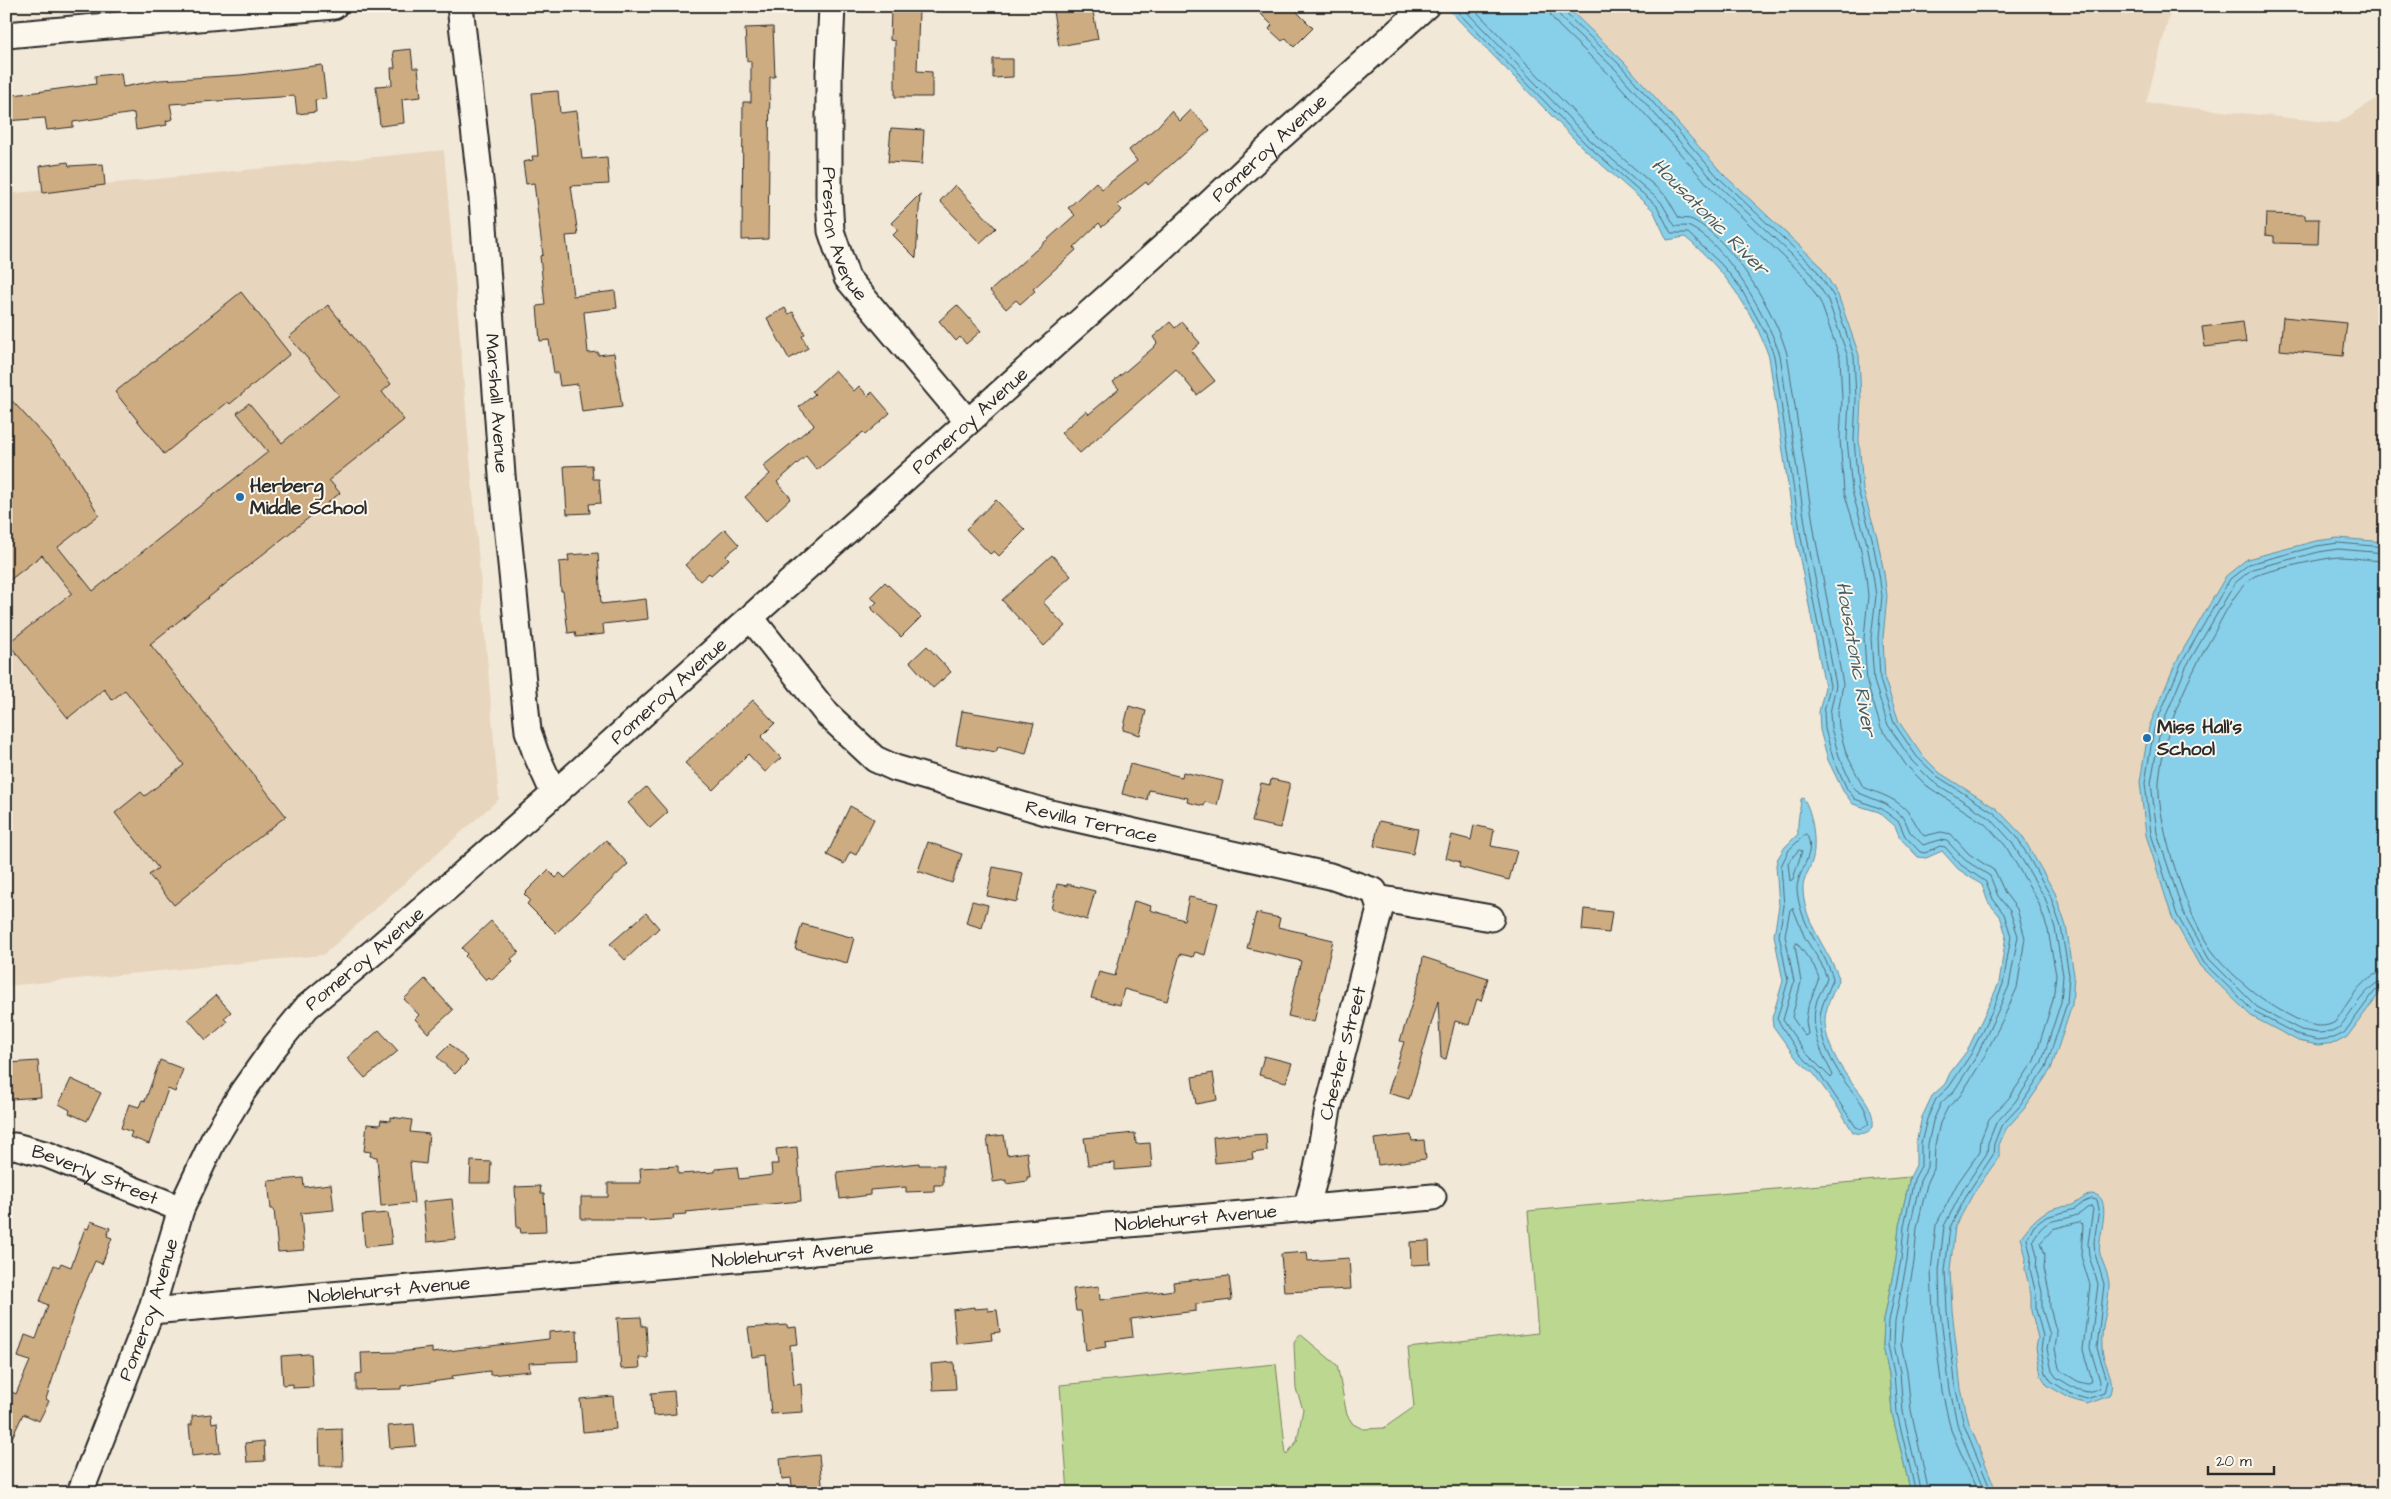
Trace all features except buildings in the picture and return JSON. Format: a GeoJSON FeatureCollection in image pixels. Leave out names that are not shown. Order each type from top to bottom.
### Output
{"type":"FeatureCollection","features":[{"type":"Feature","properties":{"kind":"street"},"geometry":{"type":"LineString","coordinates":[[6,35],[334,6]]}},
{"type":"Feature","properties":{"kind":"street","name":"Marshall Avenue"},"geometry":{"type":"LineString","coordinates":[[460,6],[482,198],[502,475],[528,731],[554,794]]}},
{"type":"Feature","properties":{"kind":"street","name":"Preston Avenue"},"geometry":{"type":"LineString","coordinates":[[832,6],[829,74],[829,196],[832,232],[838,256],[847,278],[968,422]]}},
{"type":"Feature","properties":{"kind":"street","name":"Pomeroy Avenue"},"geometry":{"type":"LineString","coordinates":[[80,1493],[151,1311],[181,1209],[213,1141],[243,1091],[275,1046],[307,1007],[376,950],[751,618],[1426,6]]}},
{"type":"Feature","properties":{"kind":"street","name":"Revilla Terrace"},"geometry":{"type":"LineString","coordinates":[[751,618],[827,714],[875,759],[895,768],[1046,812],[1330,876],[1374,891],[1377,898],[1491,918]]}},
{"type":"Feature","properties":{"kind":"street","name":"Chester Street"},"geometry":{"type":"LineString","coordinates":[[1306,1209],[1317,1169],[1328,1109],[1380,909],[1377,898]]}},
{"type":"Feature","properties":{"kind":"street","name":"Beverly Street"},"geometry":{"type":"LineString","coordinates":[[6,1147],[15,1146],[48,1155],[181,1209]]}},
{"type":"Feature","properties":{"kind":"street","name":"Noblehurst Avenue"},"geometry":{"type":"LineString","coordinates":[[151,1311],[1433,1197]]}},
{"type":"Feature","properties":{"kind":"shaded area","name":"Miss Hall's School"},"geometry":{"type":"Polygon","coordinates":[[[1566,6],[2172,6],[2146,103],[2338,123],[2385,93],[2385,1493],[1997,1493],[1969,1423],[1961,1389],[1952,1310],[1950,1270],[1955,1227],[1973,1194],[1998,1157],[1999,1145],[2006,1129],[2024,1109],[2063,1031],[2072,1005],[2074,975],[2055,893],[1997,809],[1940,773],[1921,754],[1899,722],[1885,680],[1883,638],[1887,596],[1877,537],[1863,490],[1859,439],[1861,399],[1859,355],[1783,231],[1723,174],[1624,62],[1566,6]]]}},
{"type":"Feature","properties":{"kind":"shaded area","name":"Herberg Middle School"},"geometry":{"type":"Polygon","coordinates":[[[444,150],[499,799],[323,955],[6,986],[6,194],[444,150]]]}},
{"type":"Feature","properties":{"kind":"green space"},"geometry":{"type":"Polygon","coordinates":[[[1910,1177],[1899,1226],[1896,1259],[1884,1320],[1883,1346],[1889,1374],[1892,1413],[1911,1493],[1068,1493],[1060,1385],[1276,1364],[1286,1455],[1297,1441],[1303,1409],[1296,1389],[1294,1343],[1300,1334],[1337,1365],[1347,1415],[1353,1424],[1363,1429],[1384,1428],[1414,1407],[1408,1348],[1538,1333],[1528,1211],[1910,1177]]]}},
{"type":"Feature","properties":{"kind":"water","name":"Housatonic River"},"geometry":{"type":"Polygon","coordinates":[[[1445,6],[1566,6],[1624,62],[1723,174],[1819,264],[1838,295],[1859,355],[1861,399],[1859,439],[1863,490],[1877,537],[1884,573],[1887,596],[1883,638],[1885,680],[1899,722],[1921,754],[1940,773],[1997,809],[2021,834],[2055,893],[2066,926],[2074,975],[2072,1005],[2051,1069],[2024,1109],[2006,1129],[1999,1145],[1999,1157],[1973,1194],[1955,1227],[1950,1270],[1952,1310],[1961,1389],[1969,1423],[1997,1493],[1911,1493],[1892,1413],[1889,1374],[1883,1346],[1884,1320],[1896,1259],[1899,1226],[1910,1177],[1916,1165],[1916,1143],[1922,1117],[1932,1096],[1945,1084],[1950,1073],[1967,1051],[1999,983],[2006,935],[2000,916],[1988,902],[1982,885],[1958,869],[1942,851],[1926,858],[1918,857],[1900,838],[1895,826],[1879,812],[1853,804],[1843,791],[1828,760],[1820,730],[1819,712],[1825,687],[1796,539],[1769,357],[1745,306],[1712,262],[1685,237],[1667,240],[1653,210],[1583,148],[1445,6]]]}},
{"type":"Feature","properties":{"kind":"water"},"geometry":{"type":"Polygon","coordinates":[[[2338,538],[2385,542],[2385,990],[2378,995],[2347,1037],[2336,1043],[2318,1045],[2298,1041],[2251,1016],[2200,966],[2172,917],[2146,835],[2140,782],[2149,727],[2176,662],[2226,576],[2247,559],[2316,541],[2338,538]]]}},
{"type":"Feature","properties":{"kind":"water"},"geometry":{"type":"Polygon","coordinates":[[[1803,798],[1812,820],[1814,847],[1812,861],[1803,886],[1804,902],[1812,925],[1839,978],[1826,1014],[1826,1033],[1839,1063],[1869,1106],[1873,1127],[1864,1133],[1853,1132],[1814,1074],[1796,1058],[1773,1026],[1772,1018],[1783,981],[1774,935],[1779,906],[1776,865],[1785,847],[1798,834],[1801,799],[1803,798]]]}},
{"type":"Feature","properties":{"kind":"water"},"geometry":{"type":"Polygon","coordinates":[[[2091,1194],[2098,1196],[2102,1201],[2104,1209],[2099,1247],[2107,1272],[2109,1291],[2102,1332],[2102,1348],[2111,1378],[2111,1390],[2109,1396],[2087,1404],[2071,1399],[2047,1385],[2041,1375],[2036,1348],[2038,1338],[2031,1311],[2031,1295],[2025,1269],[2026,1258],[2021,1237],[2033,1222],[2046,1211],[2072,1205],[2091,1194]]]}},
{"type":"Feature","properties":{"kind":"place","name":"Herberg Middle School"},"geometry":{"type":"Point","coordinates":[240,497]}},
{"type":"Feature","properties":{"kind":"place","name":"Miss Hall's School"},"geometry":{"type":"Point","coordinates":[2147,738]}}]}
